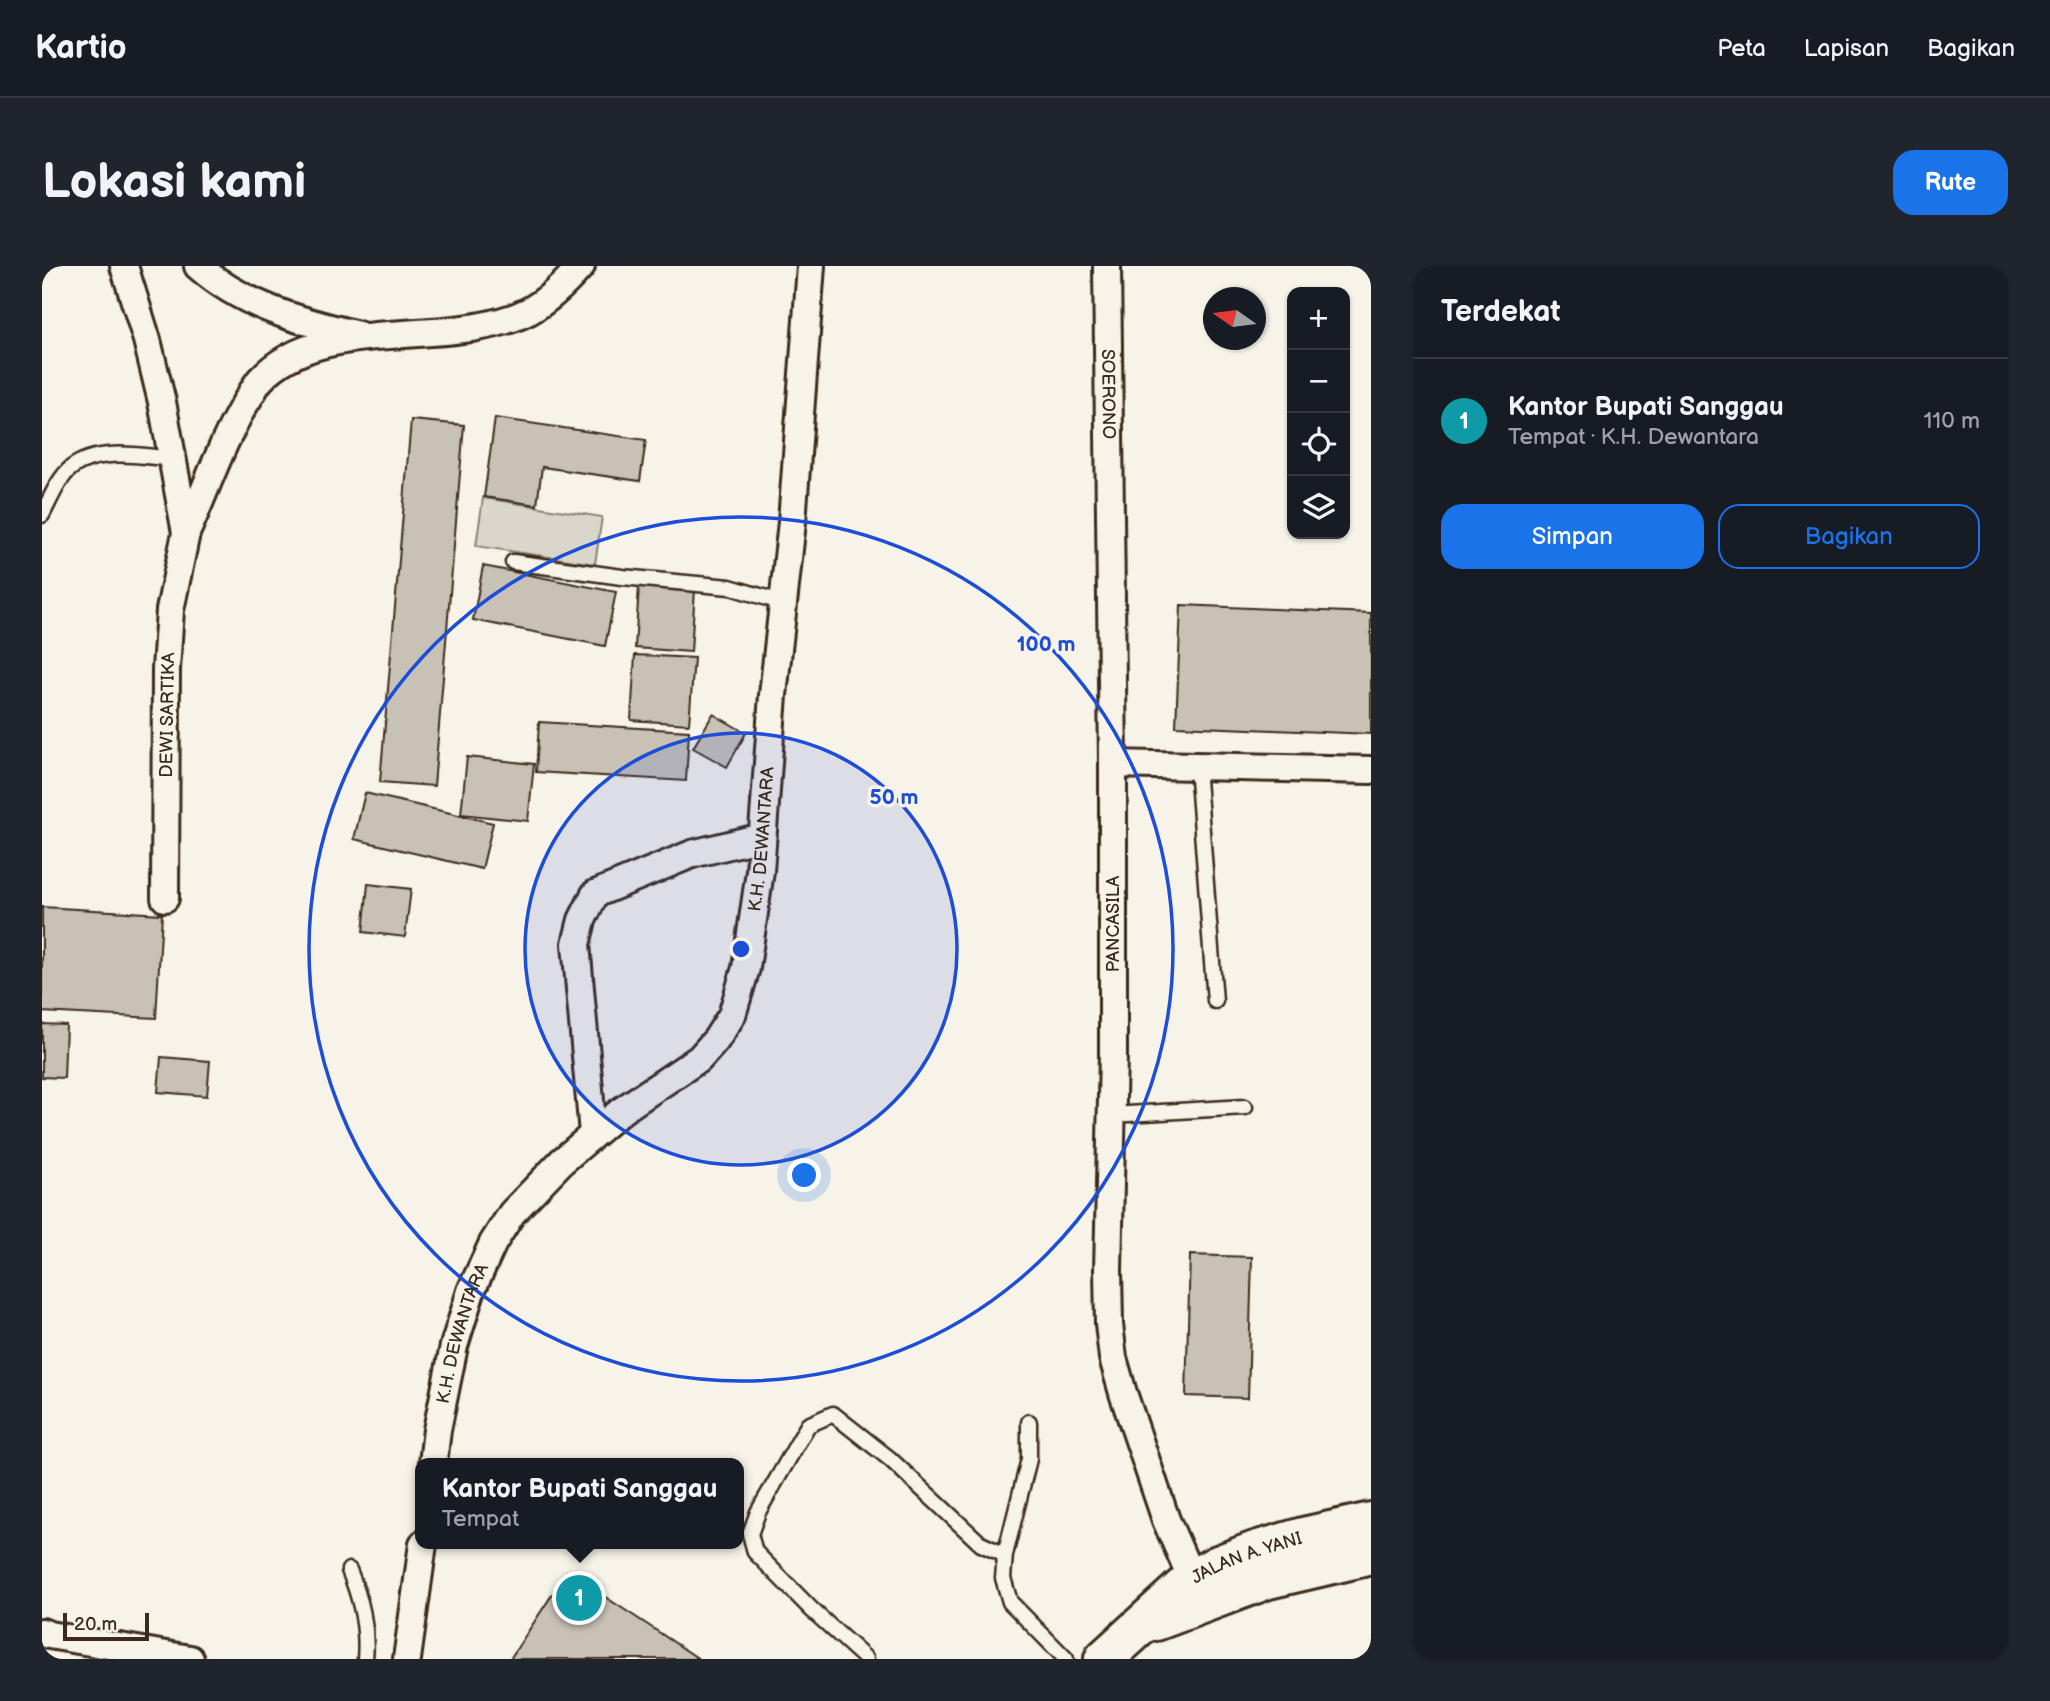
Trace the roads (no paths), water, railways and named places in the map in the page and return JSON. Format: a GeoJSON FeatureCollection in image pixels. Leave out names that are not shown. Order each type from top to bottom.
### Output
{"type":"FeatureCollection","features":[{"type":"Feature","properties":{"kind":"highway","name":"JALAN A. YANI"},"geometry":{"type":"LineString","coordinates":[[1198,1592],[1218,1565],[1255,1551],[1338,1528],[1371,1522]]}},
{"type":"Feature","properties":{"kind":"highway","name":"JALAN A. YANI"},"geometry":{"type":"LineString","coordinates":[[1104,1659],[1140,1627],[1198,1592],[1371,1555]]}},
{"type":"Feature","properties":{"kind":"street","name":"DEWI SARTIKA"},"geometry":{"type":"LineString","coordinates":[[124,266],[147,340],[186,533]]}},
{"type":"Feature","properties":{"kind":"street","name":"DEWI SARTIKA"},"geometry":{"type":"LineString","coordinates":[[198,266],[215,282],[252,302],[299,321],[363,337]]}},
{"type":"Feature","properties":{"kind":"street","name":"DEWI SARTIKA"},"geometry":{"type":"LineString","coordinates":[[165,898],[166,669],[170,610],[186,533],[224,445],[260,380],[280,362],[317,347],[363,337],[454,331],[491,324],[529,311],[560,289],[581,266]]}},
{"type":"Feature","properties":{"kind":"street","name":"K.H. DEWANTARA"},"geometry":{"type":"LineString","coordinates":[[433,1458],[454,1346],[471,1291],[493,1243],[512,1213],[561,1161],[593,1134],[621,1111],[699,1058],[716,1040],[732,1015],[746,968],[760,871],[811,266]]}},
{"type":"Feature","properties":{"kind":"street","name":"SOERONO"},"geometry":{"type":"LineString","coordinates":[[1107,266],[1110,523]]}},
{"type":"Feature","properties":{"kind":"street","name":"PANCASILA"},"geometry":{"type":"LineString","coordinates":[[1110,523],[1113,764],[1109,1324],[1113,1358],[1123,1393],[1166,1520],[1198,1592]]}},
{"type":"Feature","properties":{"kind":"street"},"geometry":{"type":"LineString","coordinates":[[1113,764],[1371,770]]}},
{"type":"Feature","properties":{"kind":"street"},"geometry":{"type":"LineString","coordinates":[[593,1134],[576,944],[582,920],[595,894],[692,854],[762,837]]}},
{"type":"Feature","properties":{"kind":"street"},"geometry":{"type":"LineString","coordinates":[[407,1659],[422,1549]]}},
{"type":"Feature","properties":{"kind":"street"},"geometry":{"type":"LineString","coordinates":[[42,1632],[190,1659]]}},
{"type":"Feature","properties":{"kind":"lane"},"geometry":{"type":"LineString","coordinates":[[42,515],[71,468],[86,461],[103,456],[173,459]]}},
{"type":"Feature","properties":{"kind":"lane"},"geometry":{"type":"LineString","coordinates":[[513,562],[622,577],[730,587],[784,603]]}},
{"type":"Feature","properties":{"kind":"lane"},"geometry":{"type":"LineString","coordinates":[[1197,766],[1215,1001]]}},
{"type":"Feature","properties":{"kind":"lane"},"geometry":{"type":"LineString","coordinates":[[1111,1115],[1245,1107]]}},
{"type":"Feature","properties":{"kind":"lane"},"geometry":{"type":"LineString","coordinates":[[866,1659],[755,1552],[750,1534],[758,1512],[808,1426],[833,1414],[890,1459],[981,1544],[1005,1555]]}},
{"type":"Feature","properties":{"kind":"lane"},"geometry":{"type":"LineString","coordinates":[[1029,1422],[1030,1459],[1005,1555],[1003,1578],[1010,1602],[1066,1659]]}},
{"type":"Feature","properties":{"kind":"lane"},"geometry":{"type":"LineString","coordinates":[[349,1570],[359,1595],[367,1635],[365,1659]]}},
{"type":"Feature","properties":{"kind":"place","name":"Kantor Bupati Sanggau"},"geometry":{"type":"Point","coordinates":[579,1598]}}]}
